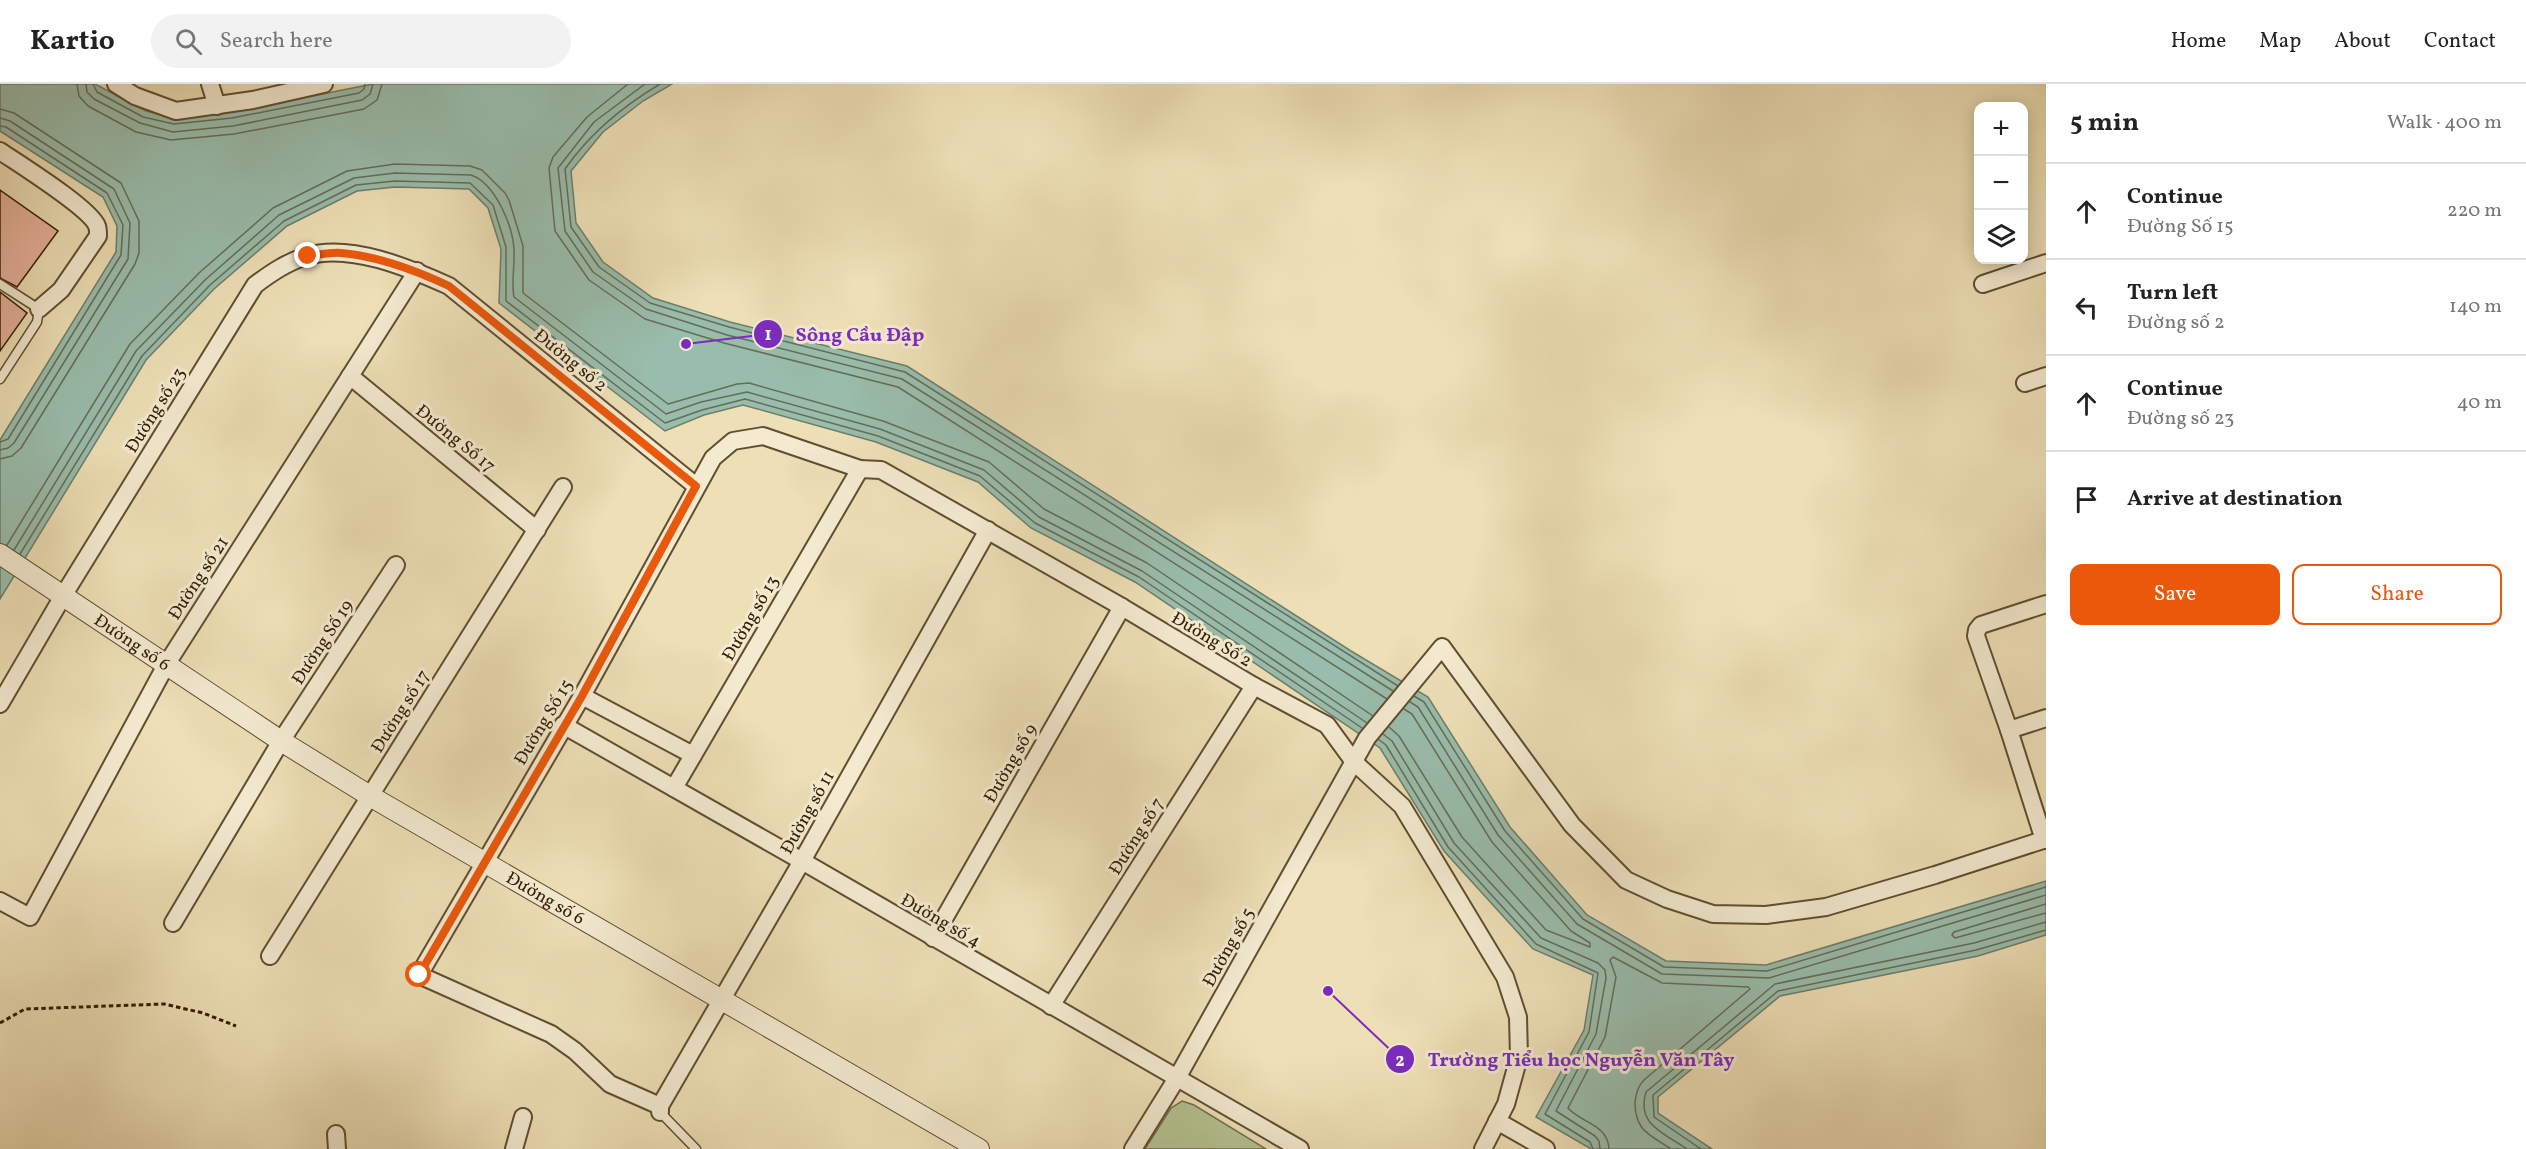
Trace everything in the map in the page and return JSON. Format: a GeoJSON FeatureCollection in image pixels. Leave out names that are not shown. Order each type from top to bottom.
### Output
{"type":"FeatureCollection","features":[{"type":"Feature","properties":{"kind":"street"},"geometry":{"type":"LineString","coordinates":[[116,84],[135,96],[176,111],[217,106],[324,84]]}},
{"type":"Feature","properties":{"kind":"street"},"geometry":{"type":"LineString","coordinates":[[210,84],[217,106]]}},
{"type":"Feature","properties":{"kind":"street"},"geometry":{"type":"LineString","coordinates":[[0,151],[47,182],[92,218],[98,227],[98,236],[67,281],[50,301],[39,309]]}},
{"type":"Feature","properties":{"kind":"street","name":"Đường số 23"},"geometry":{"type":"LineString","coordinates":[[0,704],[63,596],[255,285],[280,267],[308,256],[340,253],[381,260],[417,271]]}},
{"type":"Feature","properties":{"kind":"street"},"geometry":{"type":"LineString","coordinates":[[1983,284],[2046,263]]}},
{"type":"Feature","properties":{"kind":"street","name":"Đường số 21"},"geometry":{"type":"LineString","coordinates":[[0,901],[30,917],[166,665],[417,271]]}},
{"type":"Feature","properties":{"kind":"street","name":"Đường số 2"},"geometry":{"type":"LineString","coordinates":[[417,271],[449,286],[696,486]]}},
{"type":"Feature","properties":{"kind":"street","name":"Đường Số 17"},"geometry":{"type":"LineString","coordinates":[[350,376],[537,530]]}},
{"type":"Feature","properties":{"kind":"street"},"geometry":{"type":"LineString","coordinates":[[2025,383],[2046,376]]}},
{"type":"Feature","properties":{"kind":"street","name":"Đường Số 2"},"geometry":{"type":"LineString","coordinates":[[696,486],[713,458],[733,441],[763,436],[860,468],[881,470],[1122,607],[1254,686],[1326,725],[1354,762],[1402,806],[1505,976],[1518,1017],[1519,1056],[1506,1104],[1483,1149]]}},
{"type":"Feature","properties":{"kind":"street","name":"Đường số 13"},"geometry":{"type":"LineString","coordinates":[[674,788],[860,468]]}},
{"type":"Feature","properties":{"kind":"street","name":"Đường Số 15"},"geometry":{"type":"LineString","coordinates":[[660,1109],[610,1084],[575,1051],[551,1034],[419,975],[582,696],[696,486]]}},
{"type":"Feature","properties":{"kind":"street","name":"Đường số 17"},"geometry":{"type":"LineString","coordinates":[[270,956],[563,487]]}},
{"type":"Feature","properties":{"kind":"street","name":"Đường số 11"},"geometry":{"type":"LineString","coordinates":[[660,1109],[988,530]]}},
{"type":"Feature","properties":{"kind":"street","name":"Đường số 6"},"geometry":{"type":"LineString","coordinates":[[0,554],[281,741],[370,796],[979,1149]]}},
{"type":"Feature","properties":{"kind":"street","name":"Đường Số 19"},"geometry":{"type":"LineString","coordinates":[[173,923],[281,741],[396,565]]}},
{"type":"Feature","properties":{"kind":"street"},"geometry":{"type":"LineString","coordinates":[[2045,840],[1976,636],[1977,630],[1982,625],[2046,604]]}},
{"type":"Feature","properties":{"kind":"street","name":"Đường số 9"},"geometry":{"type":"LineString","coordinates":[[933,938],[1122,607]]}},
{"type":"Feature","properties":{"kind":"street","name":"Đường số 5"},"geometry":{"type":"LineString","coordinates":[[1133,1149],[1177,1078],[1367,738],[1442,647],[1572,825],[1626,880],[1666,899],[1713,914],[1766,915],[1826,907],[2045,840]]}},
{"type":"Feature","properties":{"kind":"street","name":"Đường số 7"},"geometry":{"type":"LineString","coordinates":[[1051,1006],[1254,686]]}},
{"type":"Feature","properties":{"kind":"street"},"geometry":{"type":"LineString","coordinates":[[582,696],[693,754]]}},
{"type":"Feature","properties":{"kind":"street"},"geometry":{"type":"LineString","coordinates":[[2008,730],[2046,718]]}},
{"type":"Feature","properties":{"kind":"street","name":"Đường số 4"},"geometry":{"type":"LineString","coordinates":[[563,725],[1300,1149]]}},
{"type":"Feature","properties":{"kind":"street"},"geometry":{"type":"LineString","coordinates":[[514,1149],[523,1117]]}},
{"type":"Feature","properties":{"kind":"street"},"geometry":{"type":"LineString","coordinates":[[1497,1121],[1546,1149]]}},
{"type":"Feature","properties":{"kind":"lane"},"geometry":{"type":"LineString","coordinates":[[0,284],[39,309],[38,322],[0,379]]}},
{"type":"Feature","properties":{"kind":"lane"},"geometry":{"type":"LineString","coordinates":[[660,1109],[696,1149]]}},
{"type":"Feature","properties":{"kind":"path"},"geometry":{"type":"LineString","coordinates":[[0,1023],[25,1009],[164,1004],[203,1013],[236,1026]]}},
{"type":"Feature","properties":{"kind":"shaded area"},"geometry":{"type":"Polygon","coordinates":[[[1182,1101],[1194,1105],[1266,1149],[1145,1149],[1171,1108],[1182,1101]]]}},
{"type":"Feature","properties":{"kind":"water"},"geometry":{"type":"Polygon","coordinates":[[[0,84],[95,84],[146,111],[174,118],[231,112],[373,84],[672,84],[643,101],[603,132],[571,171],[576,223],[603,262],[653,298],[730,322],[907,366],[1351,651],[1428,697],[1510,827],[1587,915],[1666,961],[1766,965],[2046,881],[2046,935],[1978,956],[1780,996],[1658,1097],[1658,1113],[1712,1149],[1591,1149],[1536,1117],[1584,1030],[1593,975],[1533,949],[1444,851],[1380,748],[1135,582],[1031,528],[978,482],[876,442],[743,405],[704,415],[665,431],[499,303],[501,249],[488,208],[469,189],[395,187],[357,191],[287,226],[214,289],[146,360],[0,599],[0,440],[116,252],[117,226],[103,197],[0,131],[0,84]]]}},
{"type":"Feature","properties":{"kind":"building"},"geometry":{"type":"Polygon","coordinates":[[[0,190],[58,231],[17,287],[0,278],[0,190]]]}},
{"type":"Feature","properties":{"kind":"building"},"geometry":{"type":"Polygon","coordinates":[[[0,292],[27,313],[0,351],[0,292]]]}},
{"type":"Feature","properties":{"kind":"place","name":"Sông Cầu Đập"},"geometry":{"type":"Point","coordinates":[686,344]}},
{"type":"Feature","properties":{"kind":"place","name":"Trường Tiểu học Nguyễn Văn Tây"},"geometry":{"type":"Point","coordinates":[1328,991]}},
{"type":"Feature","properties":{"kind":"route"},"geometry":{"type":"LineString","coordinates":[[308,256],[340,253],[381,260],[417,271],[449,286],[696,486],[582,696],[419,975]]}}]}
